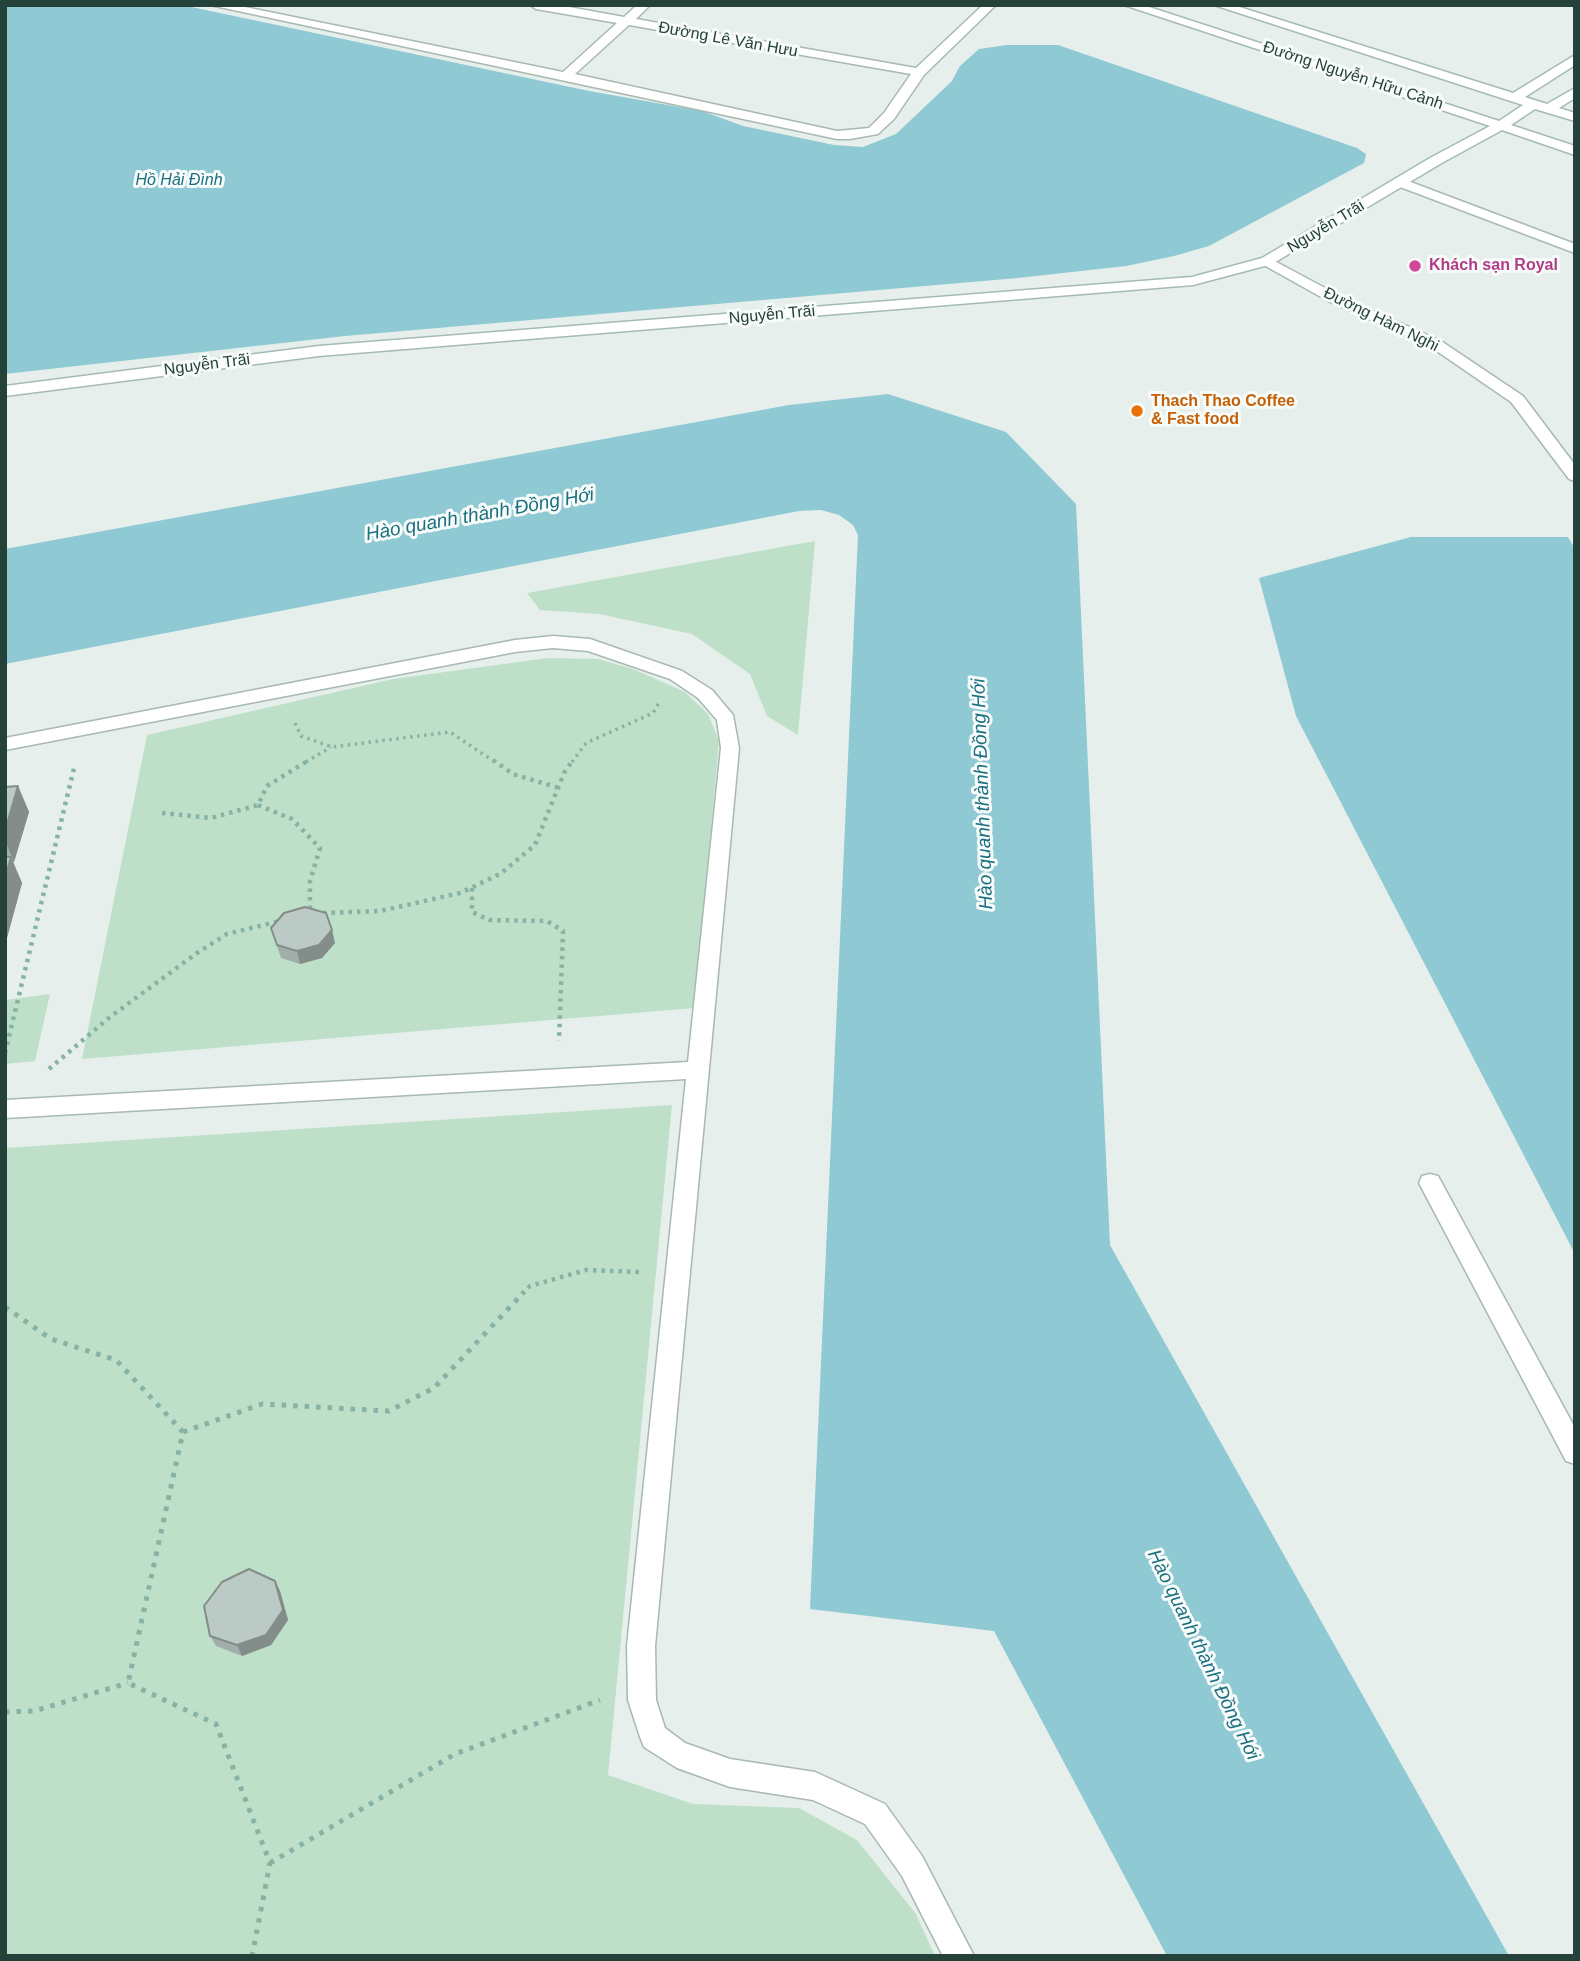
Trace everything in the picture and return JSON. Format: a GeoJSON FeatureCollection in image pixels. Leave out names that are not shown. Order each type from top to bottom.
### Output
{"type":"FeatureCollection","features":[{"type":"Feature","properties":{"kind":"street"},"geometry":{"type":"LineString","coordinates":[[216,5],[566,76],[837,135],[873,131],[889,116],[919,72],[990,5]]}},
{"type":"Feature","properties":{"kind":"street","name":"Đường Lê Văn Hưu"},"geometry":{"type":"LineString","coordinates":[[536,5],[919,72]]}},
{"type":"Feature","properties":{"kind":"street"},"geometry":{"type":"LineString","coordinates":[[566,76],[644,5]]}},
{"type":"Feature","properties":{"kind":"street","name":"Đường Nguyễn Hữu Cảnh"},"geometry":{"type":"LineString","coordinates":[[1130,5],[1575,151]]}},
{"type":"Feature","properties":{"kind":"street","name":"Đường Nguyễn Hữu Cảnh"},"geometry":{"type":"LineString","coordinates":[[1220,5],[1575,117]]}},
{"type":"Feature","properties":{"kind":"street"},"geometry":{"type":"LineString","coordinates":[[1514,98],[1575,59]]}},
{"type":"Feature","properties":{"kind":"street"},"geometry":{"type":"LineString","coordinates":[[1548,109],[1575,92]]}},
{"type":"Feature","properties":{"kind":"street","name":"Nguyễn Trãi"},"geometry":{"type":"LineString","coordinates":[[5,391],[319,351],[1193,281],[1267,261],[1502,125],[1533,104]]}},
{"type":"Feature","properties":{"kind":"street"},"geometry":{"type":"LineString","coordinates":[[1400,182],[1575,249]]}},
{"type":"Feature","properties":{"kind":"street","name":"Đường Hàm Nghi"},"geometry":{"type":"LineString","coordinates":[[1267,261],[1335,299],[1436,344],[1517,399],[1575,476]]}},
{"type":"Feature","properties":{"kind":"street"},"geometry":{"type":"LineString","coordinates":[[5,744],[515,646],[553,642],[590,645],[676,675],[705,694],[726,719],[730,748],[641,1646],[642,1700],[654,1737],[677,1754],[730,1773],[815,1786],[875,1814],[912,1866],[959,1956]]}},
{"type":"Feature","properties":{"kind":"street"},"geometry":{"type":"LineString","coordinates":[[5,1109],[699,1070]]}},
{"type":"Feature","properties":{"kind":"street"},"geometry":{"type":"LineString","coordinates":[[1430,1183],[1575,1453]]}},
{"type":"Feature","properties":{"kind":"path"},"geometry":{"type":"LineString","coordinates":[[298,916],[309,913],[380,911],[460,893],[500,874],[535,845],[564,773],[586,743],[653,713],[676,675]]}},
{"type":"Feature","properties":{"kind":"path"},"geometry":{"type":"LineString","coordinates":[[281,691],[301,736],[332,747],[450,732],[513,774],[559,788]]}},
{"type":"Feature","properties":{"kind":"path"},"geometry":{"type":"LineString","coordinates":[[5,1053],[83,729]]}},
{"type":"Feature","properties":{"kind":"path"},"geometry":{"type":"LineString","coordinates":[[258,805],[267,786],[332,747]]}},
{"type":"Feature","properties":{"kind":"path"},"geometry":{"type":"LineString","coordinates":[[162,813],[211,818],[258,805],[292,819],[320,848],[310,881],[312,905],[309,913]]}},
{"type":"Feature","properties":{"kind":"path"},"geometry":{"type":"LineString","coordinates":[[472,887],[472,912],[489,920],[547,921],[563,931],[558,1078]]}},
{"type":"Feature","properties":{"kind":"path"},"geometry":{"type":"LineString","coordinates":[[47,1071],[110,1017],[197,953],[228,934],[286,919]]}},
{"type":"Feature","properties":{"kind":"path"},"geometry":{"type":"LineString","coordinates":[[183,1432],[262,1404],[389,1410],[434,1388],[530,1286],[586,1270],[678,1273]]}},
{"type":"Feature","properties":{"kind":"path"},"geometry":{"type":"LineString","coordinates":[[5,1307],[51,1339],[116,1360],[183,1432]]}},
{"type":"Feature","properties":{"kind":"path"},"geometry":{"type":"LineString","coordinates":[[128,1683],[183,1432]]}},
{"type":"Feature","properties":{"kind":"path"},"geometry":{"type":"LineString","coordinates":[[5,1712],[34,1712],[128,1683],[216,1724],[270,1863],[252,1956]]}},
{"type":"Feature","properties":{"kind":"path"},"geometry":{"type":"LineString","coordinates":[[270,1863],[455,1754],[599,1700],[642,1700]]}},
{"type":"Feature","properties":{"kind":"green space"},"geometry":{"type":"Polygon","coordinates":[[[815,541],[798,735],[767,716],[750,674],[692,634],[599,614],[540,610],[527,593],[815,541]]]}},
{"type":"Feature","properties":{"kind":"green space"},"geometry":{"type":"Polygon","coordinates":[[[548,658],[598,659],[633,669],[685,692],[708,714],[719,741],[695,1008],[82,1059],[147,735],[393,679],[548,658]]]}},
{"type":"Feature","properties":{"kind":"green space"},"geometry":{"type":"Polygon","coordinates":[[[50,994],[35,1061],[5,1064],[5,1000],[50,994]]]}},
{"type":"Feature","properties":{"kind":"green space"},"geometry":{"type":"Polygon","coordinates":[[[672,1105],[608,1775],[693,1804],[799,1808],[857,1840],[916,1914],[935,1956],[5,1956],[5,1148],[672,1105]]]}},
{"type":"Feature","properties":{"kind":"water","name":"Hồ Hải Đình"},"geometry":{"type":"Polygon","coordinates":[[[5,5],[182,5],[589,91],[702,111],[743,126],[834,145],[863,147],[896,134],[952,81],[960,66],[979,49],[1007,45],[1058,45],[1357,148],[1366,154],[1364,163],[1209,246],[1126,266],[1018,278],[345,336],[5,374],[5,5]]]}},
{"type":"Feature","properties":{"kind":"water","name":"Hào quanh thành Đồng Hới"},"geometry":{"type":"Polygon","coordinates":[[[888,394],[1006,432],[1076,504],[1110,1245],[1509,1956],[1167,1956],[994,1631],[810,1609],[858,535],[853,525],[839,515],[821,510],[799,511],[5,664],[5,549],[789,405],[888,394]]]}},
{"type":"Feature","properties":{"kind":"water"},"geometry":{"type":"Polygon","coordinates":[[[1411,537],[1568,537],[1575,549],[1575,1254],[1296,716],[1259,578],[1411,537]]]}},
{"type":"Feature","properties":{"kind":"building"},"geometry":{"type":"Polygon","coordinates":[[[18,786],[5,831],[5,787],[18,786]]]}},
{"type":"Feature","properties":{"kind":"building"},"geometry":{"type":"Polygon","coordinates":[[[5,857],[11,857],[5,878],[5,857]]]}},
{"type":"Feature","properties":{"kind":"building"},"geometry":{"type":"Polygon","coordinates":[[[305,907],[326,913],[332,930],[319,945],[297,951],[277,945],[271,928],[284,913],[305,907]]]}},
{"type":"Feature","properties":{"kind":"building"},"geometry":{"type":"Polygon","coordinates":[[[249,1569],[275,1581],[283,1610],[266,1635],[237,1645],[210,1636],[204,1606],[222,1582],[249,1569]]]}},
{"type":"Feature","properties":{"kind":"place","name":"Khách sạn Royal"},"geometry":{"type":"Point","coordinates":[1415,266]}},
{"type":"Feature","properties":{"kind":"place","name":"Thach Thao Coffee & Fast food"},"geometry":{"type":"Point","coordinates":[1137,411]}}]}
